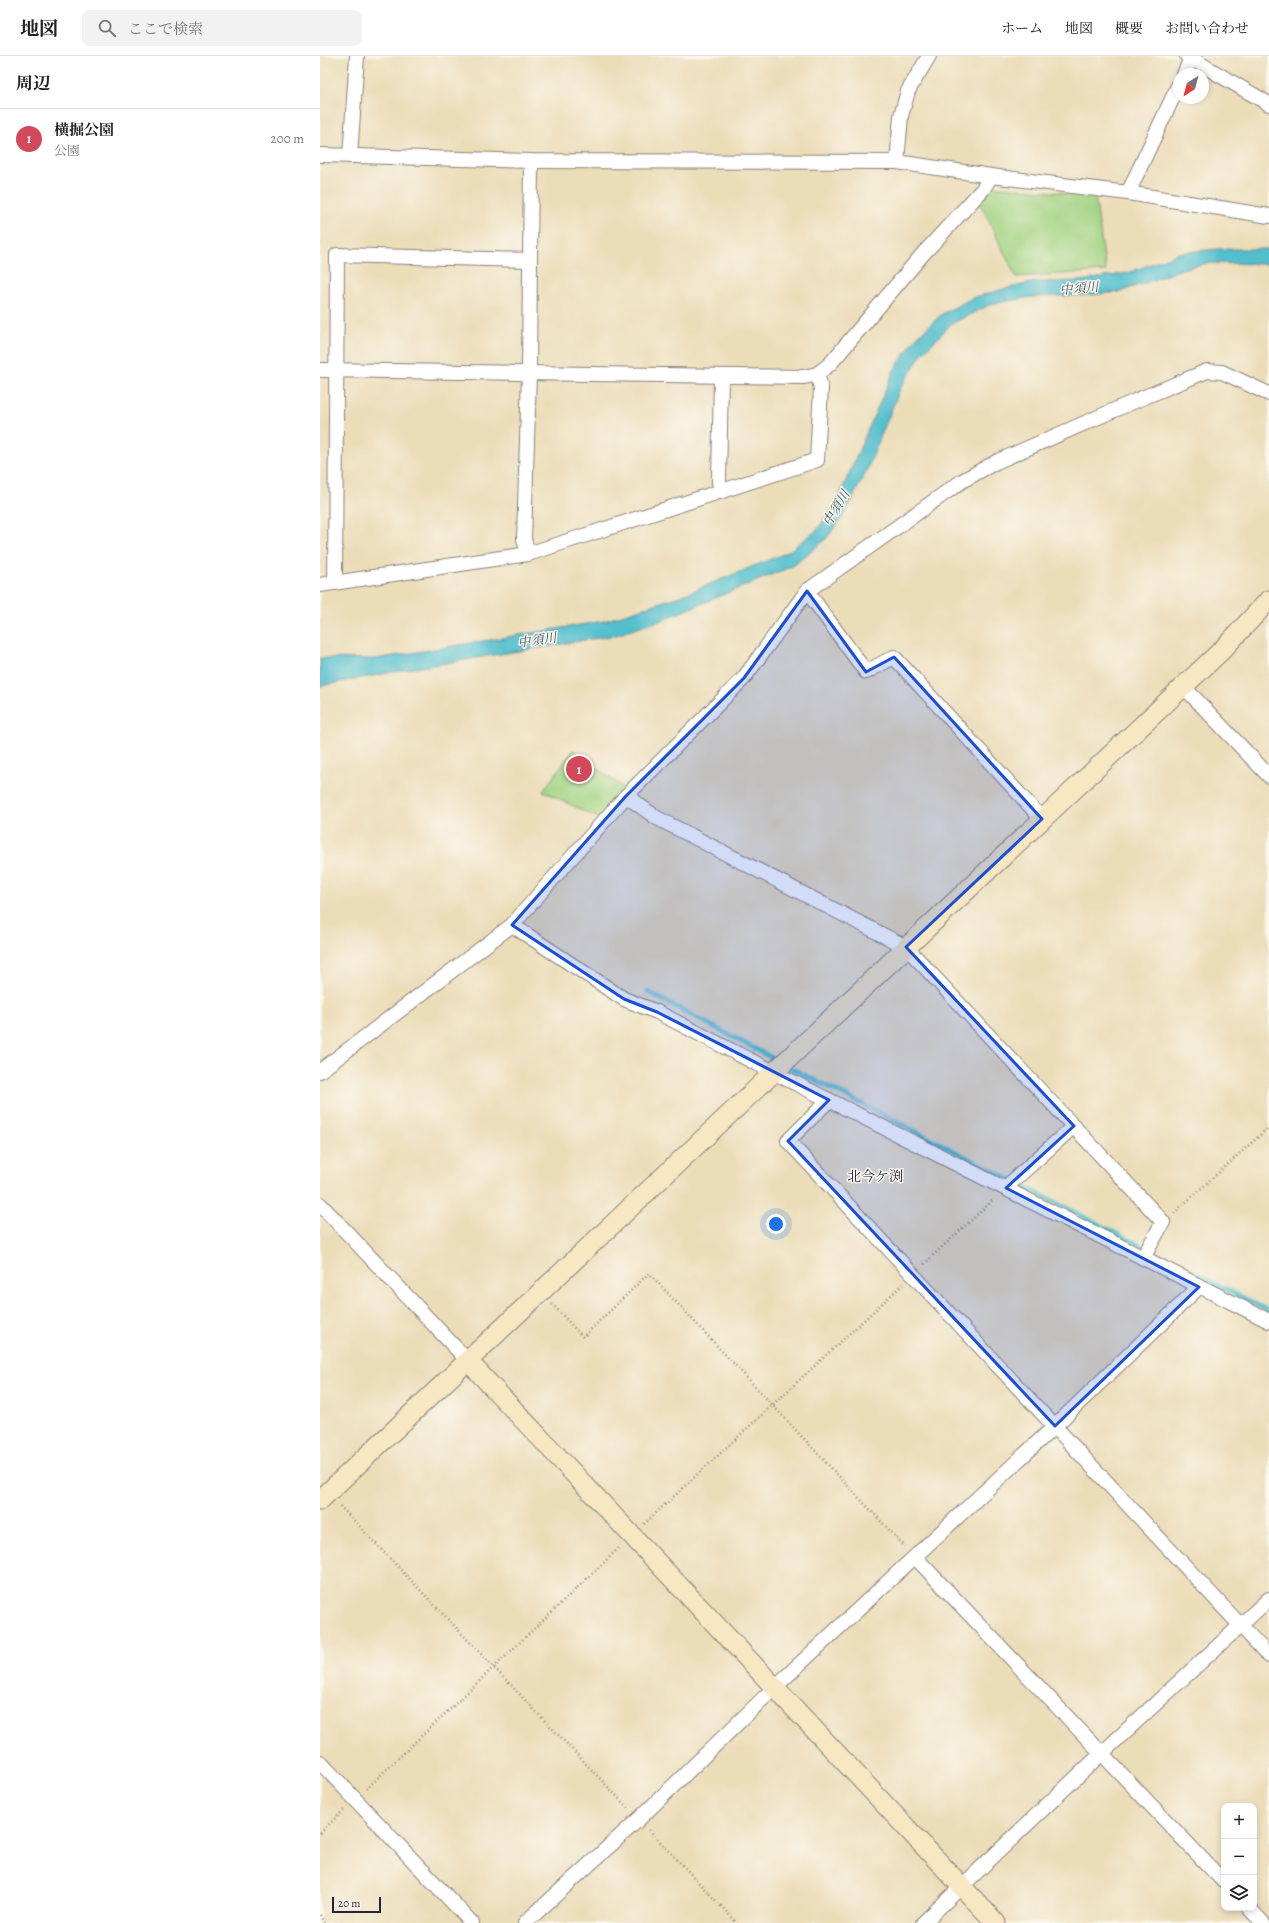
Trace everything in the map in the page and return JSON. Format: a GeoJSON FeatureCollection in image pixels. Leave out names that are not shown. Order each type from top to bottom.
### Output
{"type":"FeatureCollection","features":[{"type":"Feature","properties":{"kind":"street"},"geometry":{"type":"LineString","coordinates":[[350,156],[357,56]]}},
{"type":"Feature","properties":{"kind":"street"},"geometry":{"type":"LineString","coordinates":[[897,162],[901,116],[908,91],[929,56]]}},
{"type":"Feature","properties":{"kind":"street"},"geometry":{"type":"LineString","coordinates":[[1186,68],[1190,57],[1269,104]]}},
{"type":"Feature","properties":{"kind":"street"},"geometry":{"type":"LineString","coordinates":[[1128,193],[1173,97]]}},
{"type":"Feature","properties":{"kind":"street"},"geometry":{"type":"LineString","coordinates":[[320,155],[531,161],[897,162],[991,176],[1128,193],[1269,216]]}},
{"type":"Feature","properties":{"kind":"street"},"geometry":{"type":"LineString","coordinates":[[528,554],[524,539],[529,373],[531,161]]}},
{"type":"Feature","properties":{"kind":"street"},"geometry":{"type":"LineString","coordinates":[[320,370],[804,377],[817,374],[830,364],[922,255],[983,189],[991,176]]}},
{"type":"Feature","properties":{"kind":"street"},"geometry":{"type":"LineString","coordinates":[[335,583],[337,255],[529,260]]}},
{"type":"Feature","properties":{"kind":"street"},"geometry":{"type":"LineString","coordinates":[[320,1071],[512,925],[626,796],[744,678],[807,591],[962,481],[996,462],[1135,401],[1207,371],[1222,372],[1269,394]]}},
{"type":"Feature","properties":{"kind":"street"},"geometry":{"type":"LineString","coordinates":[[320,585],[528,554],[817,460],[821,388],[817,374]]}},
{"type":"Feature","properties":{"kind":"street"},"geometry":{"type":"LineString","coordinates":[[721,376],[719,482],[721,492]]}},
{"type":"Feature","properties":{"kind":"street"},"geometry":{"type":"LineString","coordinates":[[807,591],[866,672],[894,657],[1042,819]]}},
{"type":"Feature","properties":{"kind":"street"},"geometry":{"type":"LineString","coordinates":[[324,1496],[1222,650],[1269,600]]}},
{"type":"Feature","properties":{"kind":"street"},"geometry":{"type":"LineString","coordinates":[[1183,686],[1269,776]]}},
{"type":"Feature","properties":{"kind":"street"},"geometry":{"type":"LineString","coordinates":[[626,796],[657,818],[906,947],[1163,1222],[1143,1258]]}},
{"type":"Feature","properties":{"kind":"street"},"geometry":{"type":"LineString","coordinates":[[512,925],[624,999],[657,1012],[773,1072],[1269,1321]]}},
{"type":"Feature","properties":{"kind":"street"},"geometry":{"type":"LineString","coordinates":[[829,1100],[788,1141],[1269,1656]]}},
{"type":"Feature","properties":{"kind":"street"},"geometry":{"type":"LineString","coordinates":[[1005,1188],[1074,1126]]}},
{"type":"Feature","properties":{"kind":"street"},"geometry":{"type":"LineString","coordinates":[[320,1204],[996,1923]]}},
{"type":"Feature","properties":{"kind":"street"},"geometry":{"type":"LineString","coordinates":[[525,1923],[639,1819],[775,1687],[1055,1426],[1199,1287]]}},
{"type":"Feature","properties":{"kind":"street"},"geometry":{"type":"LineString","coordinates":[[915,1557],[1221,1879]]}},
{"type":"Feature","properties":{"kind":"street"},"geometry":{"type":"LineString","coordinates":[[923,1923],[1101,1754],[1269,1599]]}},
{"type":"Feature","properties":{"kind":"street"},"geometry":{"type":"LineString","coordinates":[[320,1762],[472,1923]]}},
{"type":"Feature","properties":{"kind":"street"},"geometry":{"type":"LineString","coordinates":[[1252,1911],[1263,1923]]}},
{"type":"Feature","properties":{"kind":"path"},"geometry":{"type":"LineString","coordinates":[[1163,1222],[1234,1161],[1258,1136],[1269,1128]]}},
{"type":"Feature","properties":{"kind":"path"},"geometry":{"type":"LineString","coordinates":[[320,1832],[494,1669],[632,1536],[1005,1188]]}},
{"type":"Feature","properties":{"kind":"path"},"geometry":{"type":"LineString","coordinates":[[541,1292],[583,1337],[649,1273],[915,1557]]}},
{"type":"Feature","properties":{"kind":"path"},"geometry":{"type":"LineString","coordinates":[[324,1496],[494,1669],[737,1923]]}},
{"type":"Feature","properties":{"kind":"path"},"geometry":{"type":"LineString","coordinates":[[320,1915],[324,1923]]}},
{"type":"Feature","properties":{"kind":"highlighted area"},"geometry":{"type":"Polygon","coordinates":[[[807,591],[866,672],[894,657],[1042,819],[906,947],[1074,1126],[1006,1188],[1199,1287],[1055,1426],[788,1141],[829,1100],[657,1012],[624,999],[512,925],[626,796],[744,678],[807,591]]]}},
{"type":"Feature","properties":{"kind":"green space"},"geometry":{"type":"Polygon","coordinates":[[[990,186],[1095,196],[1106,271],[1016,277],[979,201],[990,186]]]}},
{"type":"Feature","properties":{"kind":"green space"},"geometry":{"type":"Polygon","coordinates":[[[573,750],[625,789],[600,819],[543,791],[573,750]]]}},
{"type":"Feature","properties":{"kind":"water","name":"中須川"},"geometry":{"type":"Polygon","coordinates":[[[1218,249],[1269,249],[1269,264],[1209,263],[1185,268],[1120,292],[1031,297],[991,304],[951,324],[921,355],[900,389],[869,465],[845,514],[826,539],[793,566],[662,620],[616,635],[403,670],[320,686],[320,658],[375,659],[604,621],[683,595],[788,552],[818,529],[837,501],[894,370],[916,338],[942,314],[972,298],[1004,289],[1035,282],[1080,281],[1128,273],[1179,253],[1218,249]]]}},
{"type":"Feature","properties":{"kind":"waterway"},"geometry":{"type":"LineString","coordinates":[[648,992],[780,1062]]}},
{"type":"Feature","properties":{"kind":"waterway"},"geometry":{"type":"LineString","coordinates":[[787,1066],[1269,1311]]}},
{"type":"Feature","properties":{"kind":"place","name":"横掘公園"},"geometry":{"type":"Point","coordinates":[579,769]}},
{"type":"Feature","properties":{"kind":"district","name":"北今ケ渕"},"geometry":{"type":"Point","coordinates":[875,1176]}}]}
